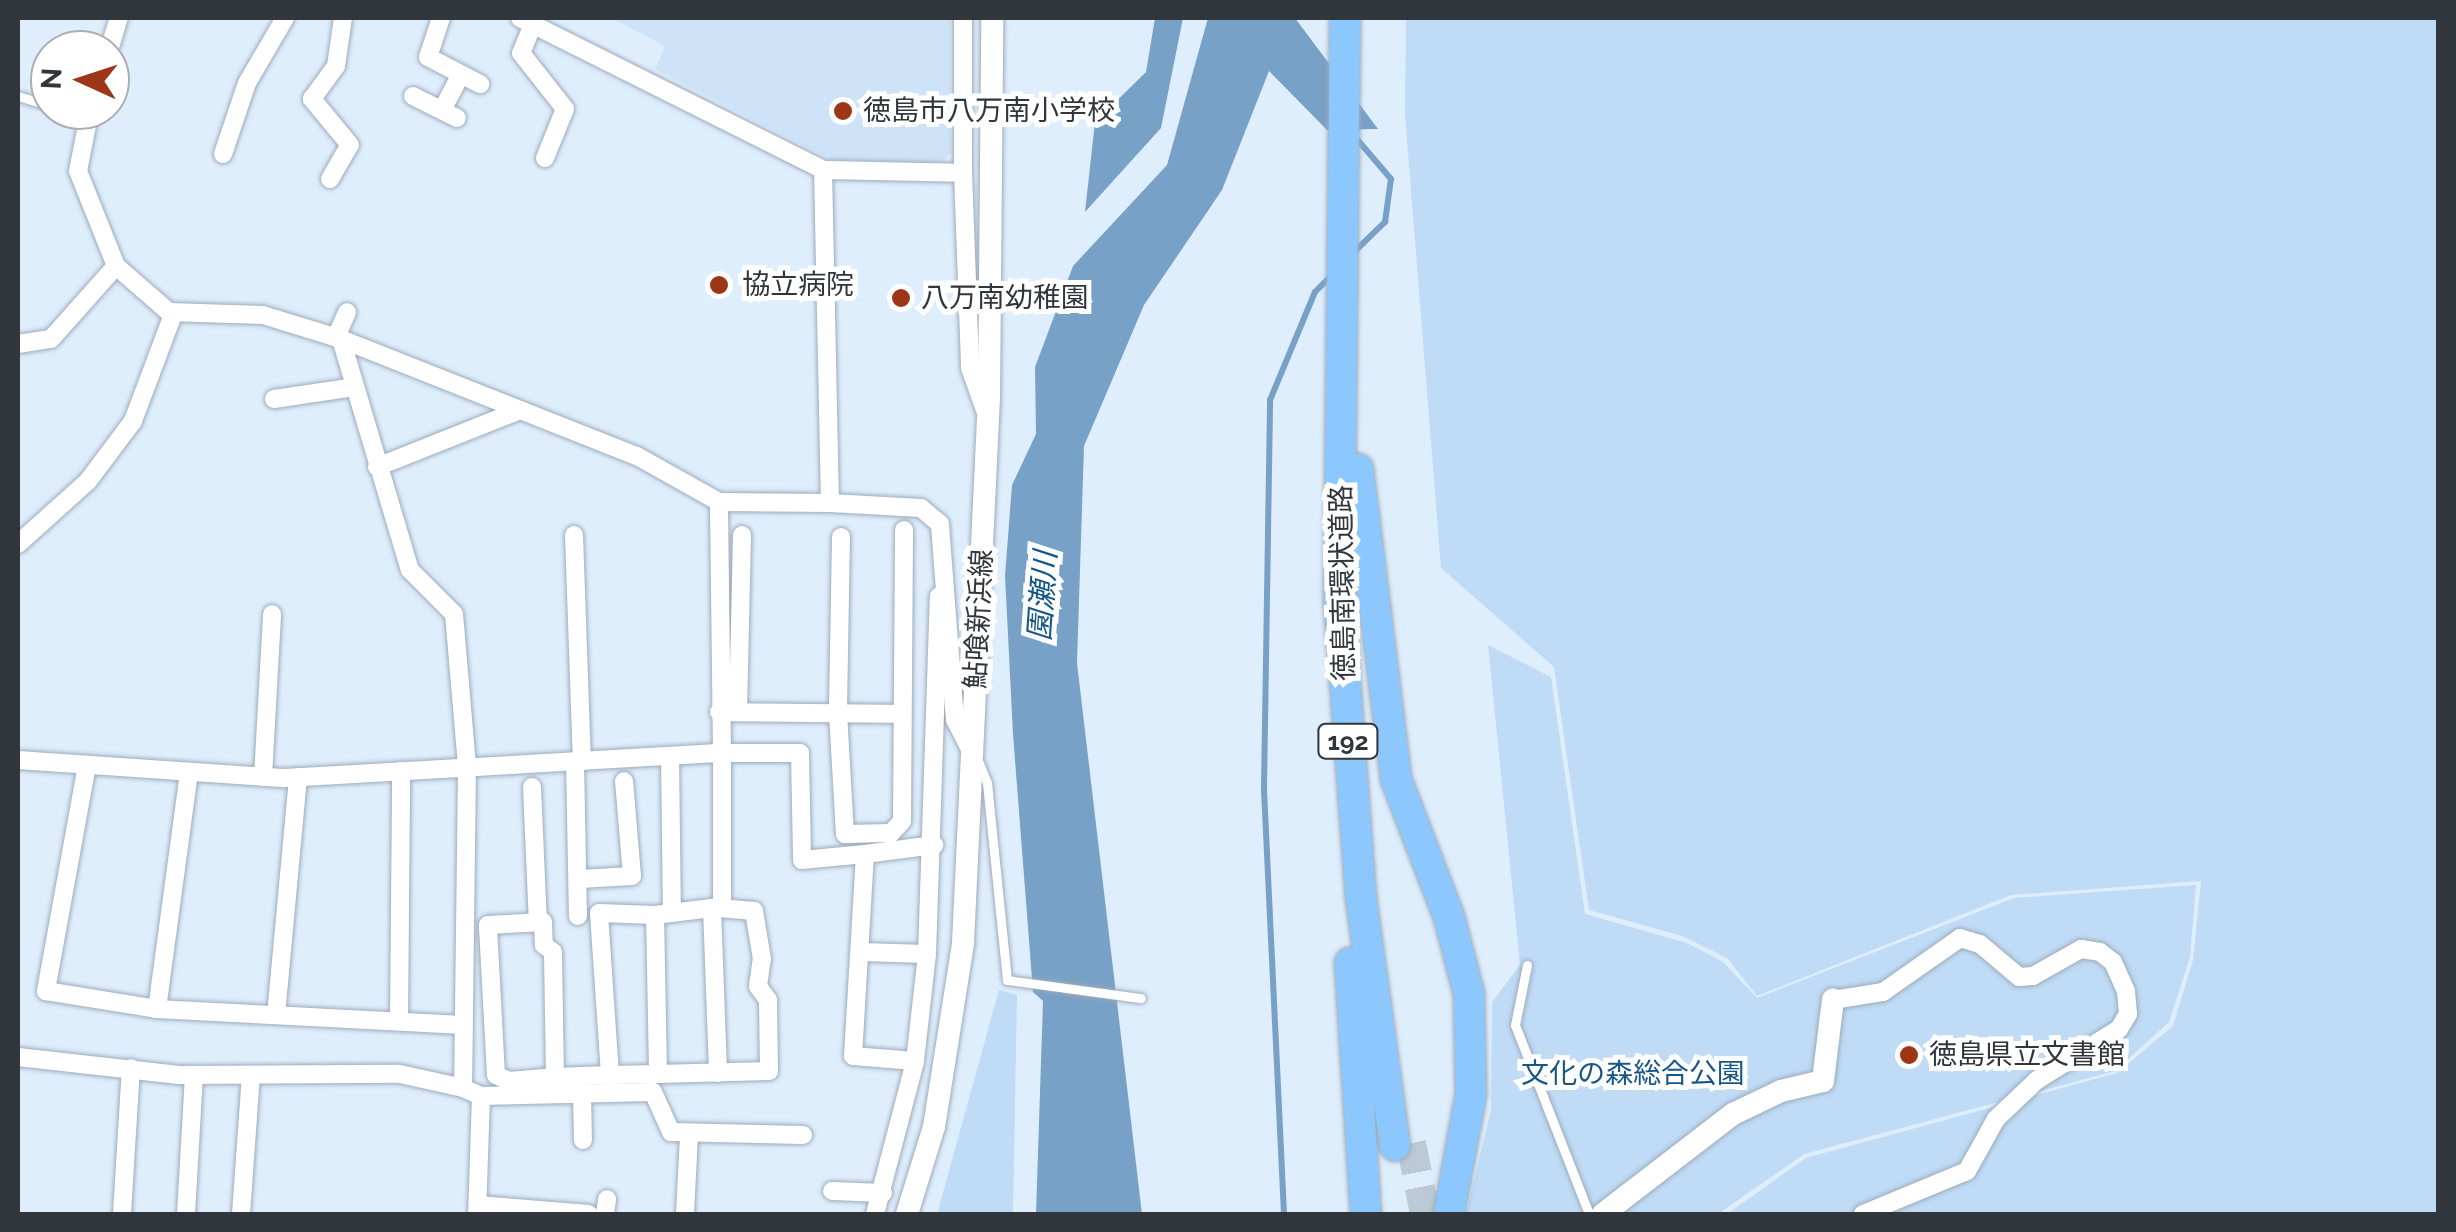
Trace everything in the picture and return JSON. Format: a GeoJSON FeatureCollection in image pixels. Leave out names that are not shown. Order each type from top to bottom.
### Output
{"type":"FeatureCollection","features":[{"type":"Feature","properties":{"kind":"highway","name":"徳島南環状道路"},"geometry":{"type":"LineString","coordinates":[[1351,333],[1368,804],[1403,1145],[1361,898],[1340,598],[1351,333],[1352,22]]}},
{"type":"Feature","properties":{"kind":"highway"},"geometry":{"type":"LineString","coordinates":[[1358,470],[1396,779],[1450,917],[1469,994],[1471,1094],[1449,1214]]}},
{"type":"Feature","properties":{"kind":"highway"},"geometry":{"type":"LineString","coordinates":[[1340,598],[1343,840],[1366,1214]]}},
{"type":"Feature","properties":{"kind":"main road","name":"鮎喰新浜線"},"geometry":{"type":"LineString","coordinates":[[906,1211],[934,1127],[963,943],[988,420],[992,18]]}},
{"type":"Feature","properties":{"kind":"main road"},"geometry":{"type":"LineString","coordinates":[[1603,1214],[1733,1114],[1781,1090],[1823,1081],[1833,1000]]}},
{"type":"Feature","properties":{"kind":"street"},"geometry":{"type":"LineString","coordinates":[[224,154],[222,127],[266,41],[285,18]]}},
{"type":"Feature","properties":{"kind":"street"},"geometry":{"type":"LineString","coordinates":[[330,179],[350,145],[312,99],[336,66],[343,18]]}},
{"type":"Feature","properties":{"kind":"street"},"geometry":{"type":"LineString","coordinates":[[442,18],[428,56],[480,84]]}},
{"type":"Feature","properties":{"kind":"street"},"geometry":{"type":"LineString","coordinates":[[964,18],[963,173],[970,368],[988,420]]}},
{"type":"Feature","properties":{"kind":"street"},"geometry":{"type":"LineString","coordinates":[[544,158],[565,109],[521,53],[526,21],[823,170],[963,173]]}},
{"type":"Feature","properties":{"kind":"street"},"geometry":{"type":"LineString","coordinates":[[413,96],[450,114],[460,76]]}},
{"type":"Feature","properties":{"kind":"street"},"geometry":{"type":"LineString","coordinates":[[86,130],[78,171],[116,266],[174,312],[263,315],[339,338],[516,412],[638,456],[718,502],[922,508],[940,524],[955,720],[972,752]]}},
{"type":"Feature","properties":{"kind":"street"},"geometry":{"type":"LineString","coordinates":[[823,170],[830,504]]}},
{"type":"Feature","properties":{"kind":"street"},"geometry":{"type":"LineString","coordinates":[[18,344],[51,339],[116,266]]}},
{"type":"Feature","properties":{"kind":"street"},"geometry":{"type":"LineString","coordinates":[[18,544],[88,481],[132,421],[174,312]]}},
{"type":"Feature","properties":{"kind":"street"},"geometry":{"type":"LineString","coordinates":[[347,312],[339,338],[410,570],[454,614],[466,766],[463,1024],[472,1092],[478,1210],[590,1214]]}},
{"type":"Feature","properties":{"kind":"street"},"geometry":{"type":"LineString","coordinates":[[274,399],[354,387]]}},
{"type":"Feature","properties":{"kind":"street"},"geometry":{"type":"LineString","coordinates":[[378,467],[516,412]]}},
{"type":"Feature","properties":{"kind":"street"},"geometry":{"type":"LineString","coordinates":[[718,502],[728,712]]}},
{"type":"Feature","properties":{"kind":"street"},"geometry":{"type":"LineString","coordinates":[[875,1214],[915,1061],[927,954],[934,844],[940,524]]}},
{"type":"Feature","properties":{"kind":"street"},"geometry":{"type":"LineString","coordinates":[[842,537],[838,713],[845,834],[898,830],[904,530]]}},
{"type":"Feature","properties":{"kind":"street"},"geometry":{"type":"LineString","coordinates":[[718,1073],[717,908],[722,753],[742,535]]}},
{"type":"Feature","properties":{"kind":"street"},"geometry":{"type":"LineString","coordinates":[[574,536],[578,916]]}},
{"type":"Feature","properties":{"kind":"street"},"geometry":{"type":"LineString","coordinates":[[262,776],[272,614]]}},
{"type":"Feature","properties":{"kind":"street"},"geometry":{"type":"LineString","coordinates":[[728,712],[902,714]]}},
{"type":"Feature","properties":{"kind":"street"},"geometry":{"type":"LineString","coordinates":[[18,760],[298,777],[722,753],[800,754],[802,860],[934,844]]}},
{"type":"Feature","properties":{"kind":"street"},"geometry":{"type":"LineString","coordinates":[[658,1074],[670,756]]}},
{"type":"Feature","properties":{"kind":"street"},"geometry":{"type":"LineString","coordinates":[[87,765],[46,991],[157,1008],[463,1024]]}},
{"type":"Feature","properties":{"kind":"street"},"geometry":{"type":"LineString","coordinates":[[398,1021],[401,771]]}},
{"type":"Feature","properties":{"kind":"street"},"geometry":{"type":"LineString","coordinates":[[157,1008],[189,772]]}},
{"type":"Feature","properties":{"kind":"street"},"geometry":{"type":"LineString","coordinates":[[276,1015],[298,777]]}},
{"type":"Feature","properties":{"kind":"street"},"geometry":{"type":"LineString","coordinates":[[580,879],[632,876],[624,781]]}},
{"type":"Feature","properties":{"kind":"street"},"geometry":{"type":"LineString","coordinates":[[532,787],[541,922],[544,945],[553,952],[555,1077]]}},
{"type":"Feature","properties":{"kind":"street"},"geometry":{"type":"LineString","coordinates":[[864,854],[853,1056],[915,1061]]}},
{"type":"Feature","properties":{"kind":"street"},"geometry":{"type":"LineString","coordinates":[[717,908],[754,912],[762,959],[758,986],[768,1000],[768,1071],[509,1080],[496,1074],[488,925],[599,913],[664,914],[717,908]]}},
{"type":"Feature","properties":{"kind":"street"},"geometry":{"type":"LineString","coordinates":[[599,913],[610,1075]]}},
{"type":"Feature","properties":{"kind":"street"},"geometry":{"type":"LineString","coordinates":[[1833,1000],[1883,992],[1960,938],[1980,944],[2019,976],[2033,976],[2081,949],[2100,952],[2114,962],[2126,992],[2128,1014],[2119,1029],[2037,1080],[1996,1119],[1967,1171],[1863,1214]]}},
{"type":"Feature","properties":{"kind":"street"},"geometry":{"type":"LineString","coordinates":[[861,952],[927,954]]}},
{"type":"Feature","properties":{"kind":"street"},"geometry":{"type":"LineString","coordinates":[[18,1057],[194,1075],[400,1074],[472,1092],[653,1092],[671,1132],[803,1135]]}},
{"type":"Feature","properties":{"kind":"street"},"geometry":{"type":"LineString","coordinates":[[122,1214],[131,1068]]}},
{"type":"Feature","properties":{"kind":"street"},"geometry":{"type":"LineString","coordinates":[[186,1214],[194,1075]]}},
{"type":"Feature","properties":{"kind":"street"},"geometry":{"type":"LineString","coordinates":[[241,1214],[251,1075]]}},
{"type":"Feature","properties":{"kind":"street"},"geometry":{"type":"LineString","coordinates":[[582,1094],[584,1140]]}},
{"type":"Feature","properties":{"kind":"street"},"geometry":{"type":"LineString","coordinates":[[685,1214],[690,1135]]}},
{"type":"Feature","properties":{"kind":"street"},"geometry":{"type":"LineString","coordinates":[[832,1192],[882,1193]]}},
{"type":"Feature","properties":{"kind":"lane"},"geometry":{"type":"LineString","coordinates":[[972,752],[987,783],[1007,980],[1136,998]]}},
{"type":"Feature","properties":{"kind":"lane"},"geometry":{"type":"LineString","coordinates":[[1528,965],[1515,1025],[1589,1214]]}},
{"type":"Feature","properties":{"kind":"shaded area","name":"徳島市八万南小学校"},"geometry":{"type":"Polygon","coordinates":[[[611,18],[950,18],[951,152],[940,164],[831,160],[655,69],[665,46],[611,18]]]}},
{"type":"Feature","properties":{"kind":"green space"},"geometry":{"type":"Polygon","coordinates":[[[1406,18],[2438,18],[2438,1214],[1727,1214],[1806,1158],[2117,1073],[2173,1026],[2193,960],[2201,881],[2011,895],[1757,996],[1727,958],[1682,936],[1589,910],[1554,667],[1441,568],[1405,115],[1406,18]]]}},
{"type":"Feature","properties":{"kind":"green space","name":"文化の森総合公園"},"geometry":{"type":"Polygon","coordinates":[[[1488,645],[1551,677],[1585,914],[1687,943],[1723,962],[1757,998],[2014,898],[2196,885],[2190,957],[2169,1022],[2115,1071],[1804,1154],[1718,1214],[1466,1214],[1491,1110],[1492,1002],[1520,965],[1488,645]]]}},
{"type":"Feature","properties":{"kind":"green space"},"geometry":{"type":"Polygon","coordinates":[[[999,990],[1017,995],[1013,1214],[937,1214],[999,990]]]}},
{"type":"Feature","properties":{"kind":"water"},"geometry":{"type":"Polygon","coordinates":[[[1155,18],[1183,18],[1161,128],[1085,212],[1095,122],[1146,72],[1155,18]]]}},
{"type":"Feature","properties":{"kind":"water","name":"園瀬川"},"geometry":{"type":"Polygon","coordinates":[[[1208,18],[1295,18],[1378,129],[1327,130],[1269,71],[1222,190],[1144,305],[1084,446],[1077,663],[1142,1214],[1036,1214],[1043,1001],[1033,992],[1013,734],[1005,576],[1012,485],[1036,434],[1035,367],[1073,266],[1167,165],[1208,18]]]}},
{"type":"Feature","properties":{"kind":"waterway"},"geometry":{"type":"LineString","coordinates":[[1353,253],[1385,222],[1391,179],[1356,138]]}},
{"type":"Feature","properties":{"kind":"waterway"},"geometry":{"type":"LineString","coordinates":[[1284,1214],[1264,788],[1270,400],[1315,292],[1330,277]]}},
{"type":"Feature","properties":{"kind":"tunnel"},"geometry":{"type":"LineString","coordinates":[[1411,1143],[1425,1214]]}},
{"type":"Feature","properties":{"kind":"place","name":"徳島市八万南小学校"},"geometry":{"type":"Point","coordinates":[843,111]}},
{"type":"Feature","properties":{"kind":"place","name":"協立病院"},"geometry":{"type":"Point","coordinates":[719,285]}},
{"type":"Feature","properties":{"kind":"place","name":"八万南幼稚園"},"geometry":{"type":"Point","coordinates":[901,298]}},
{"type":"Feature","properties":{"kind":"place","name":"徳島県立文書館"},"geometry":{"type":"Point","coordinates":[1909,1055]}}]}
